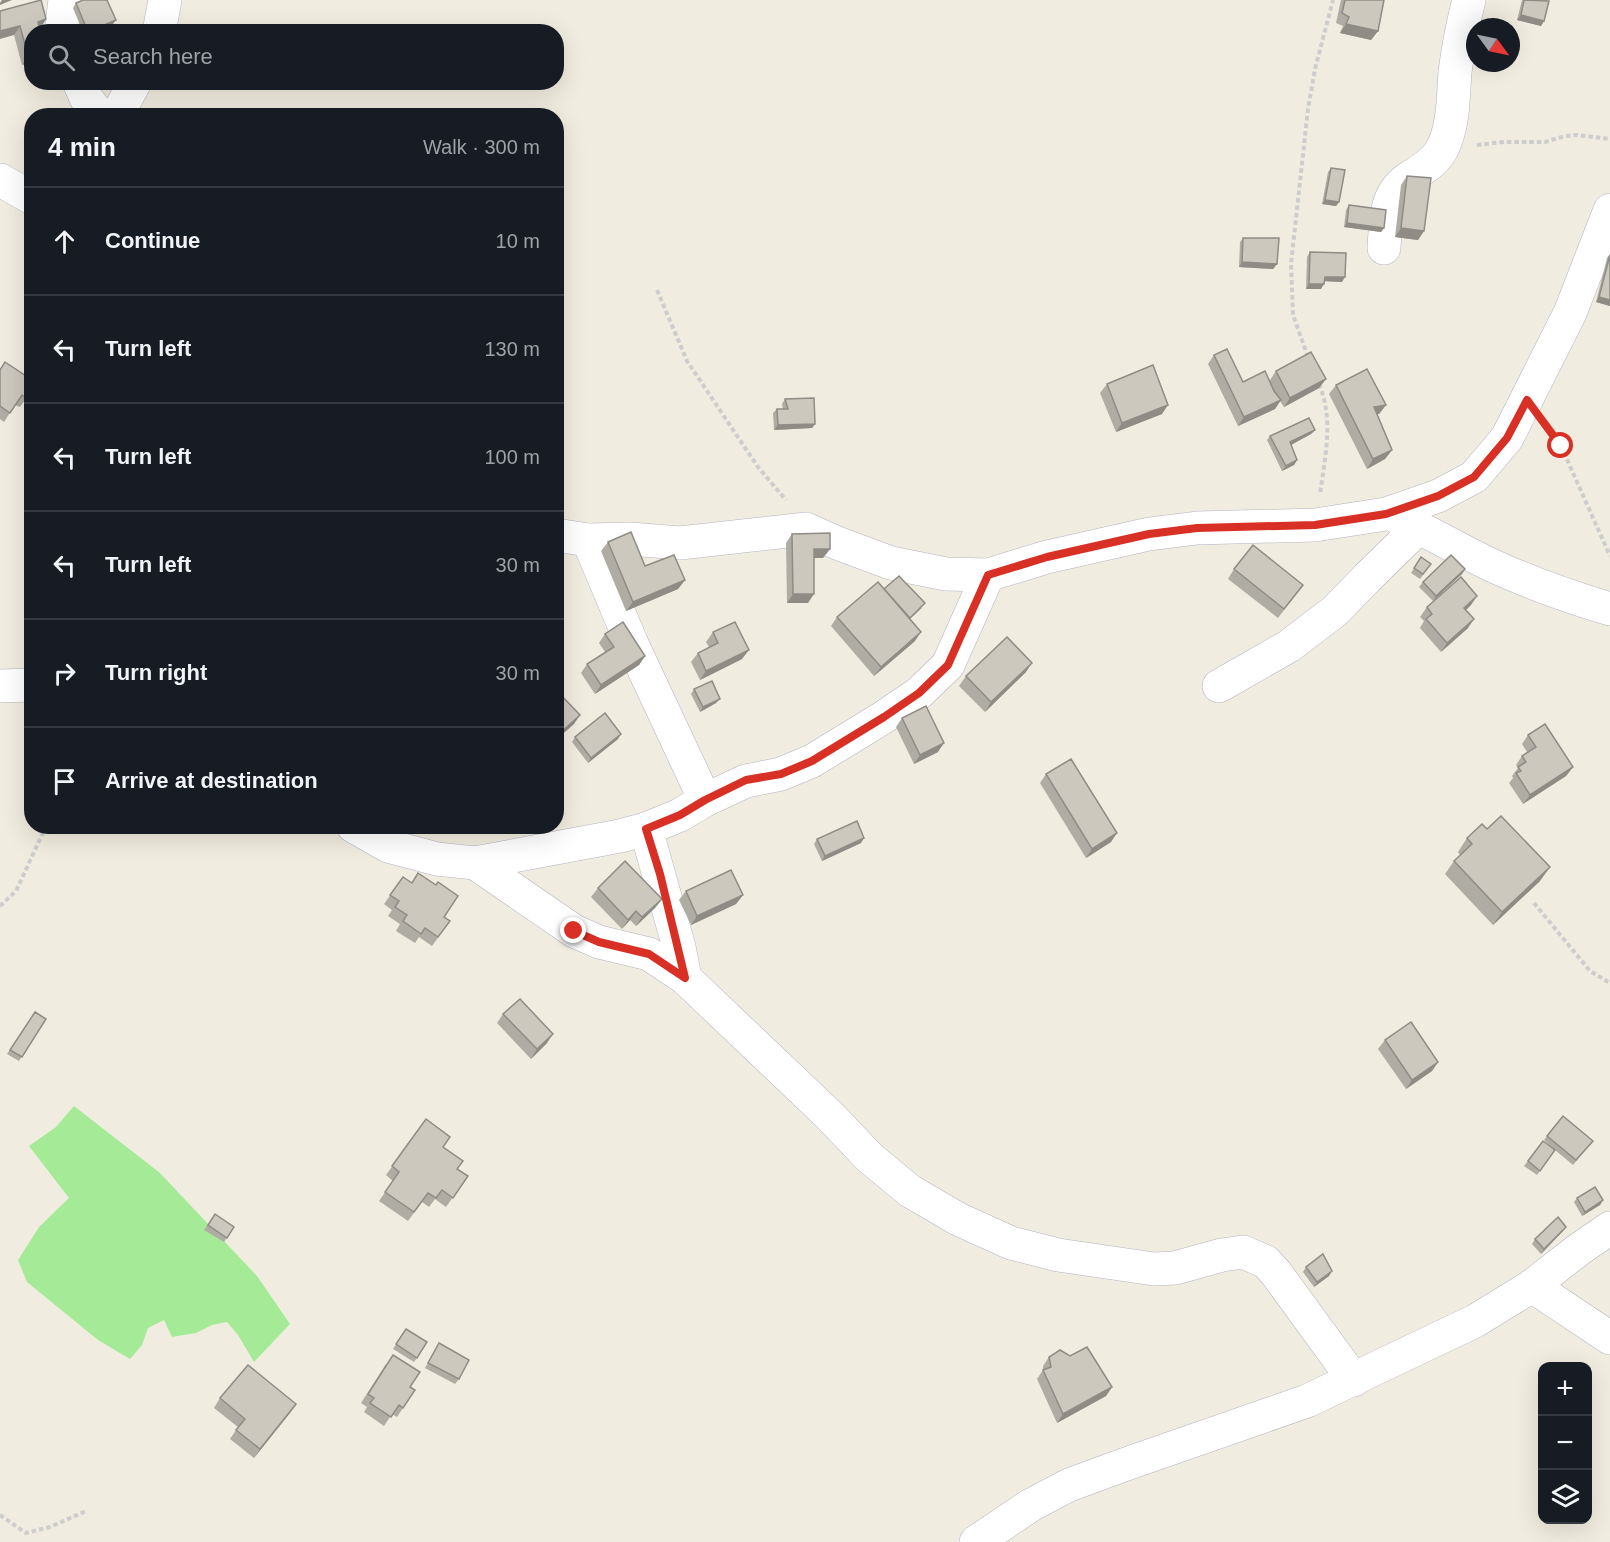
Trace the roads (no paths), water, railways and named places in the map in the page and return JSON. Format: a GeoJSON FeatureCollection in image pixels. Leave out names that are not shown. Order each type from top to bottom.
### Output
{"type":"FeatureCollection","features":[{"type":"Feature","properties":{"kind":"street"},"geometry":{"type":"LineString","coordinates":[[62,24],[65,0]]}},
{"type":"Feature","properties":{"kind":"street"},"geometry":{"type":"LineString","coordinates":[[160,24],[165,0]]}},
{"type":"Feature","properties":{"kind":"street"},"geometry":{"type":"LineString","coordinates":[[1384,248],[1388,201],[1395,190],[1425,168],[1442,149],[1451,123],[1456,69],[1469,0]]}},
{"type":"Feature","properties":{"kind":"street"},"geometry":{"type":"LineString","coordinates":[[82,90],[94,108]]}},
{"type":"Feature","properties":{"kind":"street"},"geometry":{"type":"LineString","coordinates":[[121,108],[131,90]]}},
{"type":"Feature","properties":{"kind":"street"},"geometry":{"type":"LineString","coordinates":[[0,180],[24,194]]}},
{"type":"Feature","properties":{"kind":"street"},"geometry":{"type":"LineString","coordinates":[[564,536],[588,540],[680,543],[806,529],[891,563],[945,574],[988,575],[1047,557],[1149,534],[1207,527],[1315,525],[1386,514],[1438,496],[1474,477],[1507,438],[1570,313],[1610,210]]}},
{"type":"Feature","properties":{"kind":"street"},"geometry":{"type":"LineString","coordinates":[[1386,514],[1419,528],[1499,569],[1582,601],[1610,609]]}},
{"type":"Feature","properties":{"kind":"street"},"geometry":{"type":"LineString","coordinates":[[1219,686],[1289,646],[1335,611],[1419,528]]}},
{"type":"Feature","properties":{"kind":"street"},"geometry":{"type":"LineString","coordinates":[[588,540],[632,644],[705,800]]}},
{"type":"Feature","properties":{"kind":"street"},"geometry":{"type":"LineString","coordinates":[[367,834],[388,846],[437,859],[475,863],[646,829],[680,815],[746,780],[781,774],[812,761],[919,693],[948,665],[988,575]]}},
{"type":"Feature","properties":{"kind":"street"},"geometry":{"type":"LineString","coordinates":[[0,686],[24,685]]}},
{"type":"Feature","properties":{"kind":"street"},"geometry":{"type":"LineString","coordinates":[[646,829],[660,874],[685,978]]}},
{"type":"Feature","properties":{"kind":"street"},"geometry":{"type":"LineString","coordinates":[[475,863],[574,931],[599,942],[649,954],[685,978],[830,1116],[870,1158],[910,1191],[958,1219],[1011,1243],[1058,1255],[1154,1269],[1175,1268],[1222,1255],[1243,1252],[1255,1256],[1266,1262],[1276,1273],[1354,1380]]}},
{"type":"Feature","properties":{"kind":"street"},"geometry":{"type":"LineString","coordinates":[[976,1542],[1031,1505],[1069,1485],[1306,1401],[1475,1321],[1532,1286],[1610,1228]]}},
{"type":"Feature","properties":{"kind":"street"},"geometry":{"type":"LineString","coordinates":[[1532,1286],[1610,1338]]}}]}
